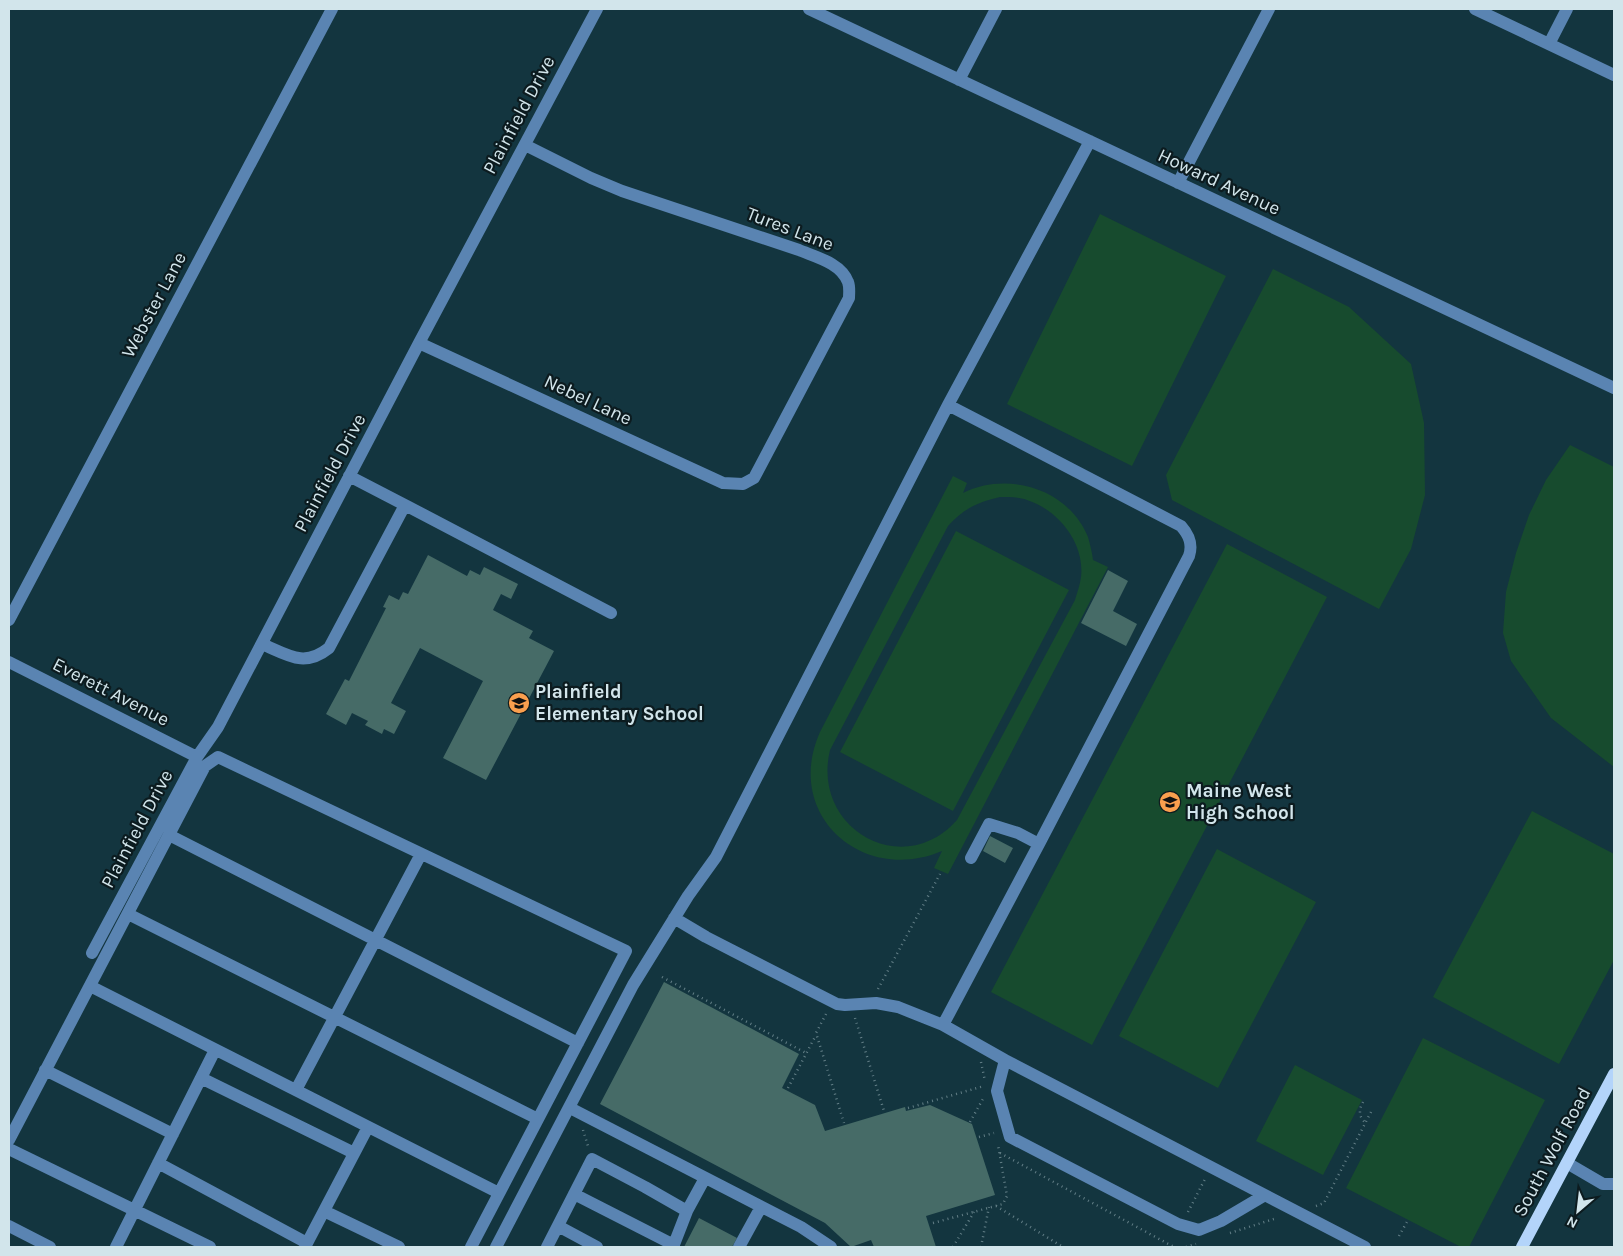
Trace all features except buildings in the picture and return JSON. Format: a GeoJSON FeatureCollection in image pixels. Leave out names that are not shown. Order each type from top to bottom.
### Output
{"type":"FeatureCollection","features":[{"type":"Feature","properties":{"kind":"main road","name":"South Wolf Road"},"geometry":{"type":"LineString","coordinates":[[1522,1247],[1614,1074]]}},
{"type":"Feature","properties":{"kind":"street","name":"Webster Lane"},"geometry":{"type":"LineString","coordinates":[[9,620],[332,9]]}},
{"type":"Feature","properties":{"kind":"street","name":"Plainfield Drive"},"geometry":{"type":"LineString","coordinates":[[92,953],[197,756],[218,727],[419,343],[597,9]]}},
{"type":"Feature","properties":{"kind":"street","name":"Howard Avenue"},"geometry":{"type":"LineString","coordinates":[[809,9],[1614,388]]}},
{"type":"Feature","properties":{"kind":"street"},"geometry":{"type":"LineString","coordinates":[[959,80],[996,9]]}},
{"type":"Feature","properties":{"kind":"street"},"geometry":{"type":"LineString","coordinates":[[1178,183],[1269,9]]}},
{"type":"Feature","properties":{"kind":"street"},"geometry":{"type":"LineString","coordinates":[[1474,9],[1614,75]]}},
{"type":"Feature","properties":{"kind":"street"},"geometry":{"type":"LineString","coordinates":[[1549,44],[1567,9]]}},
{"type":"Feature","properties":{"kind":"street"},"geometry":{"type":"LineString","coordinates":[[496,1247],[633,985],[688,896],[716,857],[948,405],[1090,142]]}},
{"type":"Feature","properties":{"kind":"street","name":"Tures Lane"},"geometry":{"type":"LineString","coordinates":[[525,144],[591,178],[622,191],[817,257],[839,269],[848,283],[849,298],[754,478],[743,484]]}},
{"type":"Feature","properties":{"kind":"street","name":"Nebel Lane"},"geometry":{"type":"LineString","coordinates":[[419,343],[723,483],[743,484]]}},
{"type":"Feature","properties":{"kind":"street"},"geometry":{"type":"LineString","coordinates":[[943,1026],[1191,551],[1190,539],[1186,532],[1174,522],[948,405]]}},
{"type":"Feature","properties":{"kind":"street"},"geometry":{"type":"LineString","coordinates":[[349,476],[611,613]]}},
{"type":"Feature","properties":{"kind":"street"},"geometry":{"type":"LineString","coordinates":[[262,644],[300,660],[318,657],[329,648],[405,505]]}},
{"type":"Feature","properties":{"kind":"street","name":"Everett Avenue"},"geometry":{"type":"LineString","coordinates":[[9,662],[197,756]]}},
{"type":"Feature","properties":{"kind":"street"},"geometry":{"type":"LineString","coordinates":[[9,1140],[205,766],[218,758],[626,951],[471,1247]]}},
{"type":"Feature","properties":{"kind":"street"},"geometry":{"type":"LineString","coordinates":[[971,858],[989,824],[1018,833],[1039,844]]}},
{"type":"Feature","properties":{"kind":"street"},"geometry":{"type":"LineString","coordinates":[[169,835],[578,1043]]}},
{"type":"Feature","properties":{"kind":"street"},"geometry":{"type":"LineString","coordinates":[[296,1090],[421,854]]}},
{"type":"Feature","properties":{"kind":"street"},"geometry":{"type":"LineString","coordinates":[[128,914],[538,1119]]}},
{"type":"Feature","properties":{"kind":"street"},"geometry":{"type":"LineString","coordinates":[[674,918],[714,941],[837,1004],[845,1006],[876,1003],[919,1015],[943,1026],[1365,1247]]}},
{"type":"Feature","properties":{"kind":"street"},"geometry":{"type":"LineString","coordinates":[[90,986],[499,1193]]}},
{"type":"Feature","properties":{"kind":"street"},"geometry":{"type":"LineString","coordinates":[[116,1247],[215,1050]]}},
{"type":"Feature","properties":{"kind":"street"},"geometry":{"type":"LineString","coordinates":[[1006,1060],[997,1091],[1010,1138],[1178,1224],[1199,1230],[1221,1221],[1265,1195]]}},
{"type":"Feature","properties":{"kind":"street"},"geometry":{"type":"LineString","coordinates":[[45,1070],[173,1134]]}},
{"type":"Feature","properties":{"kind":"street"},"geometry":{"type":"LineString","coordinates":[[201,1078],[354,1153]]}},
{"type":"Feature","properties":{"kind":"street"},"geometry":{"type":"LineString","coordinates":[[570,1108],[801,1227],[831,1247]]}},
{"type":"Feature","properties":{"kind":"street"},"geometry":{"type":"LineString","coordinates":[[158,1163],[306,1245],[368,1127]]}},
{"type":"Feature","properties":{"kind":"street"},"geometry":{"type":"LineString","coordinates":[[9,1149],[210,1247]]}},
{"type":"Feature","properties":{"kind":"street"},"geometry":{"type":"LineString","coordinates":[[547,1247],[592,1159],[646,1187],[687,1212]]}},
{"type":"Feature","properties":{"kind":"street"},"geometry":{"type":"LineString","coordinates":[[1567,1163],[1603,1184],[1614,1184]]}},
{"type":"Feature","properties":{"kind":"street"},"geometry":{"type":"LineString","coordinates":[[574,1194],[674,1246],[687,1212],[704,1178]]}},
{"type":"Feature","properties":{"kind":"street"},"geometry":{"type":"LineString","coordinates":[[739,1247],[761,1207]]}},
{"type":"Feature","properties":{"kind":"street"},"geometry":{"type":"LineString","coordinates":[[324,1211],[399,1247]]}},
{"type":"Feature","properties":{"kind":"street"},"geometry":{"type":"LineString","coordinates":[[9,1226],[50,1247]]}},
{"type":"Feature","properties":{"kind":"street"},"geometry":{"type":"LineString","coordinates":[[558,1226],[597,1247]]}},
{"type":"Feature","properties":{"kind":"path"},"geometry":{"type":"LineString","coordinates":[[877,990],[940,874]]}},
{"type":"Feature","properties":{"kind":"path"},"geometry":{"type":"LineString","coordinates":[[662,977],[806,1053]]}},
{"type":"Feature","properties":{"kind":"path"},"geometry":{"type":"LineString","coordinates":[[788,1088],[826,1013]]}},
{"type":"Feature","properties":{"kind":"path"},"geometry":{"type":"LineString","coordinates":[[855,1017],[884,1111]]}},
{"type":"Feature","properties":{"kind":"path"},"geometry":{"type":"LineString","coordinates":[[816,1033],[844,1124]]}},
{"type":"Feature","properties":{"kind":"path"},"geometry":{"type":"LineString","coordinates":[[980,1060],[988,1100]]}},
{"type":"Feature","properties":{"kind":"path"},"geometry":{"type":"LineString","coordinates":[[908,1108],[986,1086]]}},
{"type":"Feature","properties":{"kind":"path"},"geometry":{"type":"LineString","coordinates":[[970,1122],[987,1092]]}},
{"type":"Feature","properties":{"kind":"path"},"geometry":{"type":"LineString","coordinates":[[1363,1102],[1359,1109],[1362,1120],[1366,1123]]}},
{"type":"Feature","properties":{"kind":"path"},"geometry":{"type":"LineString","coordinates":[[1314,1206],[1324,1203],[1372,1112]]}},
{"type":"Feature","properties":{"kind":"path"},"geometry":{"type":"LineString","coordinates":[[584,1126],[583,1133],[592,1159]]}},
{"type":"Feature","properties":{"kind":"path"},"geometry":{"type":"LineString","coordinates":[[933,1223],[1003,1204],[1007,1196],[995,1132],[978,1137]]}},
{"type":"Feature","properties":{"kind":"path"},"geometry":{"type":"LineString","coordinates":[[1000,1153],[1174,1247]]}},
{"type":"Feature","properties":{"kind":"path"},"geometry":{"type":"LineString","coordinates":[[1185,1218],[1207,1176]]}},
{"type":"Feature","properties":{"kind":"path"},"geometry":{"type":"LineString","coordinates":[[995,1205],[1063,1247]]}},
{"type":"Feature","properties":{"kind":"path"},"geometry":{"type":"LineString","coordinates":[[981,1247],[990,1207]]}},
{"type":"Feature","properties":{"kind":"path"},"geometry":{"type":"LineString","coordinates":[[953,1247],[975,1211]]}},
{"type":"Feature","properties":{"kind":"path"},"geometry":{"type":"LineString","coordinates":[[1222,1236],[1283,1216]]}},
{"type":"Feature","properties":{"kind":"path"},"geometry":{"type":"LineString","coordinates":[[1399,1236],[1408,1220]]}},
{"type":"Feature","properties":{"kind":"path"},"geometry":{"type":"LineString","coordinates":[[1186,1247],[1204,1242]]}},
{"type":"Feature","properties":{"kind":"green space"},"geometry":{"type":"Polygon","coordinates":[[[1100,214],[1226,276],[1132,466],[1007,404],[1100,214]]]}},
{"type":"Feature","properties":{"kind":"green space"},"geometry":{"type":"Polygon","coordinates":[[[1273,269],[1349,307],[1411,364],[1424,423],[1425,495],[1411,549],[1379,609],[1172,500],[1166,475],[1273,269]]]}},
{"type":"Feature","properties":{"kind":"green space"},"geometry":{"type":"Polygon","coordinates":[[[1570,445],[1614,467],[1614,767],[1551,718],[1511,661],[1503,633],[1506,592],[1516,553],[1529,515],[1546,480],[1570,445]]]}},
{"type":"Feature","properties":{"kind":"green space"},"geometry":{"type":"Polygon","coordinates":[[[953,476],[967,483],[963,493],[980,487],[998,484],[1017,484],[1034,488],[1066,506],[1079,520],[1088,537],[1093,560],[1108,567],[948,874],[934,868],[942,851],[912,859],[884,858],[858,850],[837,835],[821,815],[812,790],[811,762],[820,732],[953,476]],[[1000,497],[971,507],[948,526],[830,750],[828,778],[834,803],[848,823],[866,838],[888,845],[912,846],[935,838],[957,820],[1075,600],[1081,580],[1081,565],[1079,552],[1068,530],[1050,512],[1039,505],[1021,498],[1000,497]]]}},
{"type":"Feature","properties":{"kind":"green space"},"geometry":{"type":"Polygon","coordinates":[[[956,531],[1069,590],[953,811],[840,752],[956,531]]]}},
{"type":"Feature","properties":{"kind":"green space"},"geometry":{"type":"Polygon","coordinates":[[[1227,544],[1327,597],[1092,1045],[991,992],[1227,544]]]}},
{"type":"Feature","properties":{"kind":"green space"},"geometry":{"type":"Polygon","coordinates":[[[1532,811],[1614,854],[1614,960],[1559,1064],[1433,997],[1532,811]]]}},
{"type":"Feature","properties":{"kind":"green space"},"geometry":{"type":"Polygon","coordinates":[[[1217,849],[1316,902],[1218,1088],[1119,1036],[1217,849]]]}},
{"type":"Feature","properties":{"kind":"green space"},"geometry":{"type":"Polygon","coordinates":[[[1423,1038],[1545,1100],[1469,1247],[1461,1247],[1346,1188],[1423,1038]]]}},
{"type":"Feature","properties":{"kind":"green space"},"geometry":{"type":"Polygon","coordinates":[[[1295,1065],[1362,1100],[1323,1175],[1256,1141],[1295,1065]]]}},
{"type":"Feature","properties":{"kind":"place","name":"Plainfield Elementary School"},"geometry":{"type":"Point","coordinates":[519,703]}},
{"type":"Feature","properties":{"kind":"place","name":"Maine West High School"},"geometry":{"type":"Point","coordinates":[1170,802]}}]}
